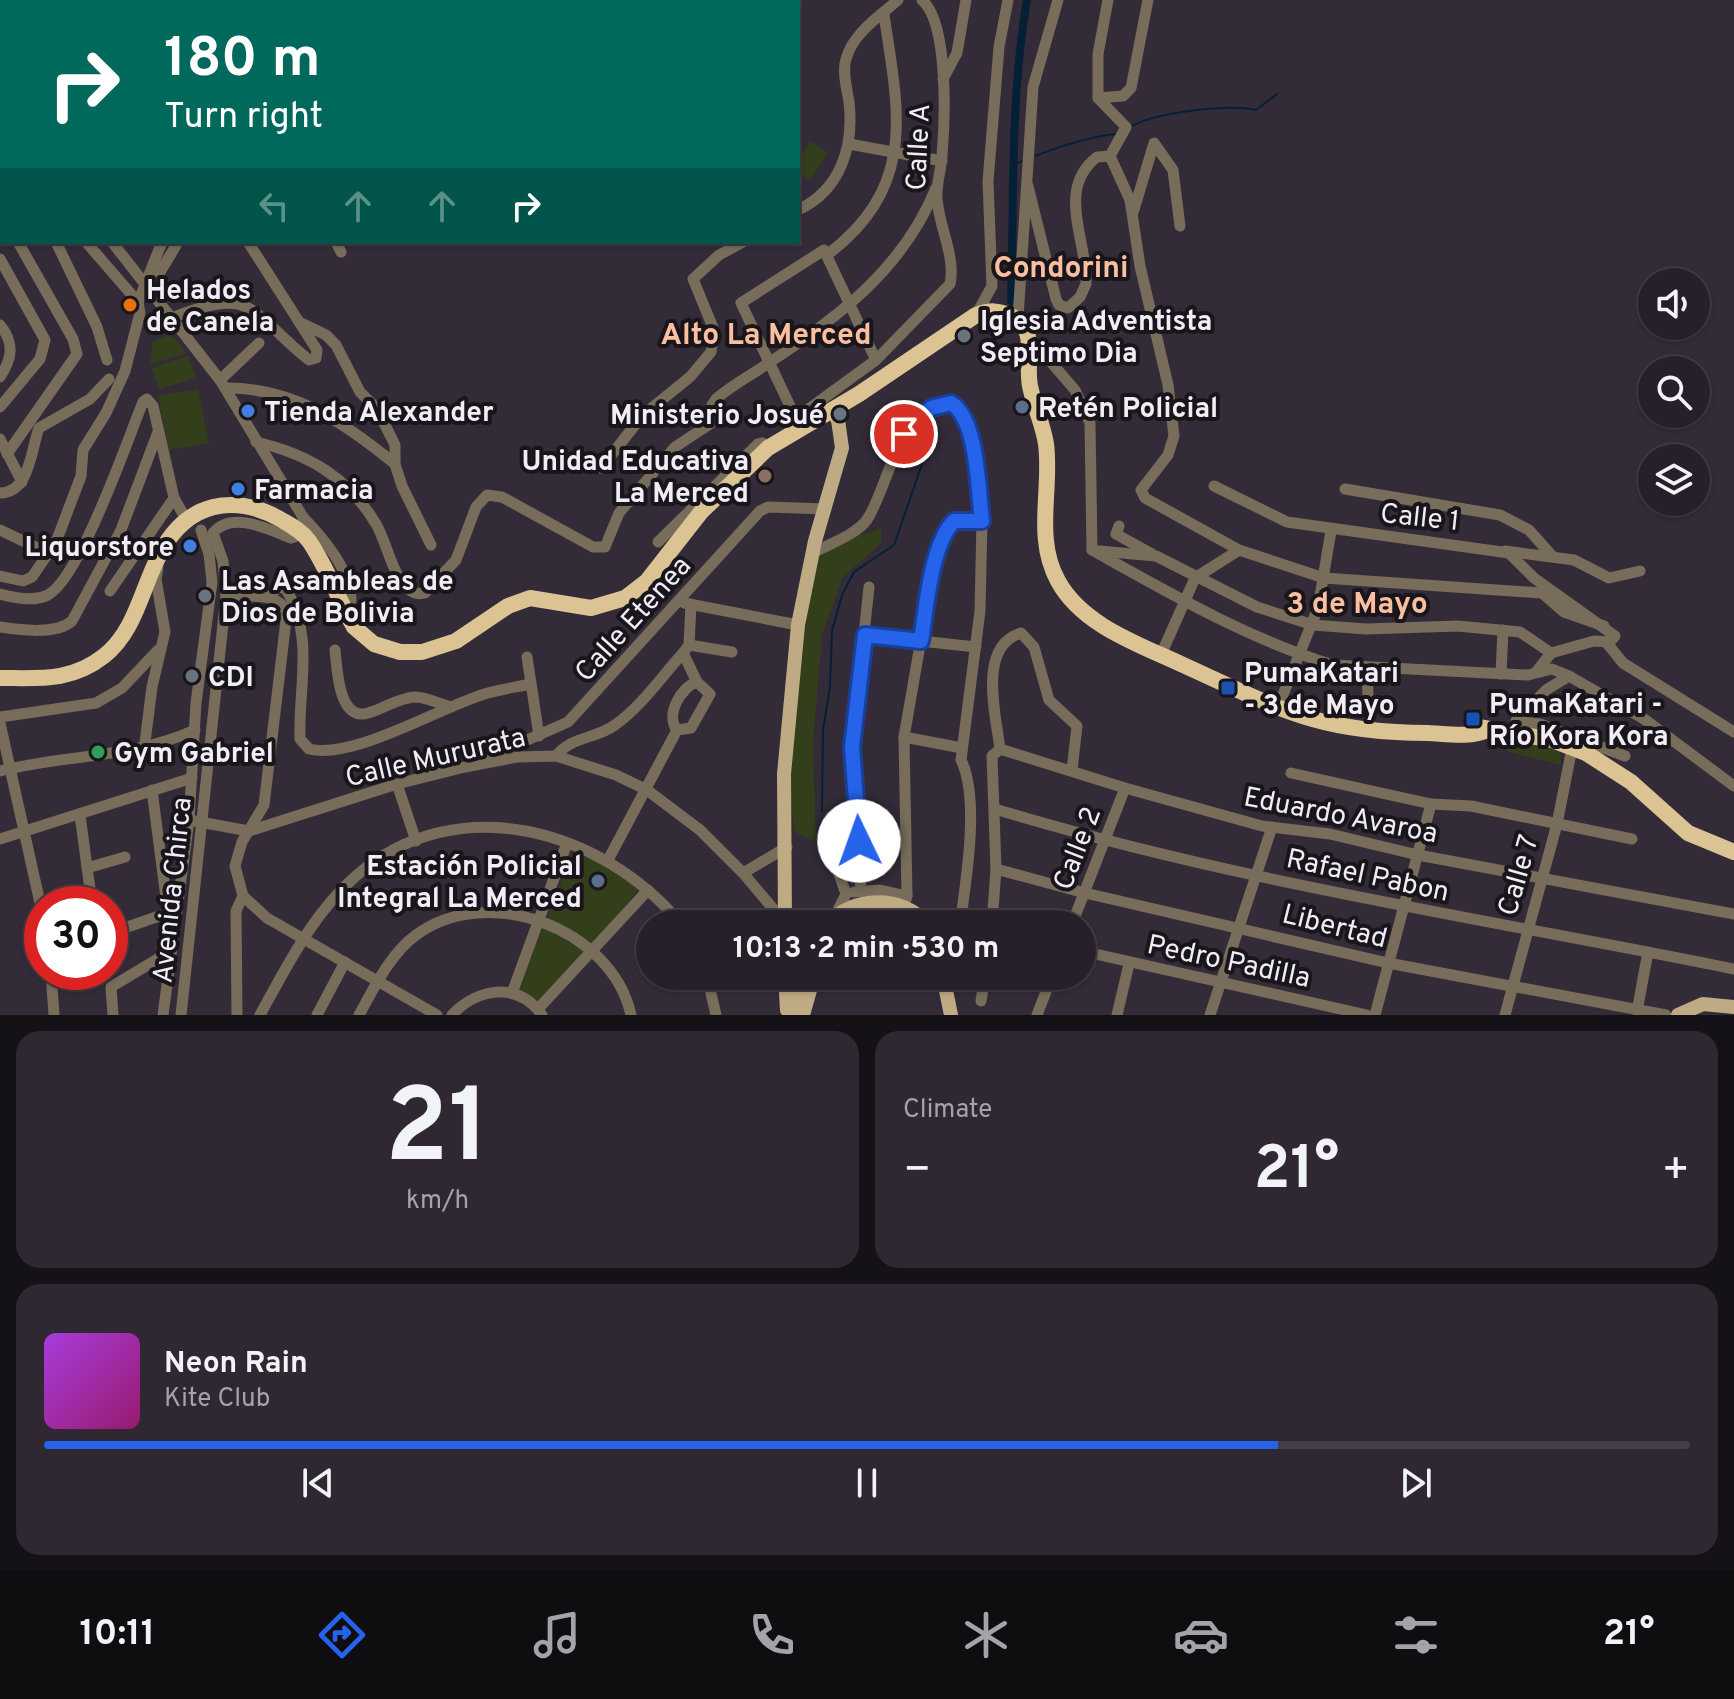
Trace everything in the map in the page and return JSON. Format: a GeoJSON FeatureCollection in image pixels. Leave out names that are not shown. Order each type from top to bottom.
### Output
{"type":"FeatureCollection","features":[{"type":"Feature","properties":{"kind":"highway"},"geometry":{"type":"LineString","coordinates":[[0,678],[57,678],[74,674],[106,655],[130,624],[155,563],[172,533],[186,519],[212,508],[247,504],[303,525],[354,627],[374,644],[400,652],[422,652],[456,641],[508,606],[530,598],[580,608],[614,603],[637,592],[701,512],[798,424],[832,411],[976,315],[1010,315],[1030,338],[1030,387],[1047,454],[1044,505],[1048,553],[1066,594],[1106,628],[1163,651],[1279,706],[1326,718],[1369,727],[1478,726],[1488,730],[1511,727],[1552,740],[1618,773],[1698,840],[1734,852]]}},
{"type":"Feature","properties":{"kind":"main road"},"geometry":{"type":"LineString","coordinates":[[785,910],[784,774],[798,625],[813,553],[842,448],[838,420],[832,411]]}},
{"type":"Feature","properties":{"kind":"main road"},"geometry":{"type":"LineString","coordinates":[[786,990],[787,1010],[798,1014]]}},
{"type":"Feature","properties":{"kind":"main road"},"geometry":{"type":"LineString","coordinates":[[798,990],[798,1014]]}},
{"type":"Feature","properties":{"kind":"main road"},"geometry":{"type":"LineString","coordinates":[[798,1014],[808,990]]}},
{"type":"Feature","properties":{"kind":"main road"},"geometry":{"type":"LineString","coordinates":[[937,990],[941,1015]]}},
{"type":"Feature","properties":{"kind":"main road"},"geometry":{"type":"LineString","coordinates":[[946,990],[951,1015]]}},
{"type":"Feature","properties":{"kind":"main road"},"geometry":{"type":"LineString","coordinates":[[1678,1015],[1703,1004],[1734,1007]]}},
{"type":"Feature","properties":{"kind":"street"},"geometry":{"type":"LineString","coordinates":[[800,209],[821,197],[841,167],[849,144],[851,120],[846,58],[865,28],[898,0]]}},
{"type":"Feature","properties":{"kind":"street","name":"Calle A"},"geometry":{"type":"LineString","coordinates":[[798,424],[876,360],[950,284],[951,264],[936,188],[942,161],[943,80],[934,17],[922,0]]}},
{"type":"Feature","properties":{"kind":"street"},"geometry":{"type":"LineString","coordinates":[[943,80],[957,53],[966,0]]}},
{"type":"Feature","properties":{"kind":"street"},"geometry":{"type":"LineString","coordinates":[[976,315],[992,286],[988,181],[999,47],[1008,0]]}},
{"type":"Feature","properties":{"kind":"street"},"geometry":{"type":"LineString","coordinates":[[1010,315],[1028,186],[1033,87],[1058,0]]}},
{"type":"Feature","properties":{"kind":"street"},"geometry":{"type":"LineString","coordinates":[[1108,0],[1098,54],[1098,98],[1121,118],[1126,127],[1110,156]]}},
{"type":"Feature","properties":{"kind":"street"},"geometry":{"type":"LineString","coordinates":[[1098,98],[1123,96],[1131,88],[1148,0]]}},
{"type":"Feature","properties":{"kind":"street"},"geometry":{"type":"LineString","coordinates":[[827,255],[857,227],[882,193],[896,154],[896,108],[884,15]]}},
{"type":"Feature","properties":{"kind":"street"},"geometry":{"type":"LineString","coordinates":[[1133,214],[1154,143],[1173,170],[1180,226]]}},
{"type":"Feature","properties":{"kind":"street"},"geometry":{"type":"LineString","coordinates":[[849,144],[942,161]]}},
{"type":"Feature","properties":{"kind":"street"},"geometry":{"type":"LineString","coordinates":[[1028,186],[1056,299],[1068,308],[1080,297],[1086,284],[1076,219],[1078,182],[1094,159],[1110,156]]}},
{"type":"Feature","properties":{"kind":"street"},"geometry":{"type":"LineString","coordinates":[[1110,156],[1127,191],[1133,214],[1140,266],[1168,385],[1174,436],[1168,455],[1143,486],[1141,495],[1239,550],[1324,578],[1542,593],[1564,612],[1604,626]]}},
{"type":"Feature","properties":{"kind":"street"},"geometry":{"type":"LineString","coordinates":[[256,442],[313,460],[353,492],[385,538],[401,585],[419,595],[434,586],[456,560],[476,507],[487,495],[502,497],[593,547],[605,547],[619,513],[675,447],[716,420],[718,415],[712,405],[716,399],[851,303],[899,257],[926,215],[936,188]]}},
{"type":"Feature","properties":{"kind":"street"},"geometry":{"type":"LineString","coordinates":[[7,454],[77,354],[73,339],[19,244]]}},
{"type":"Feature","properties":{"kind":"street"},"geometry":{"type":"LineString","coordinates":[[57,244],[97,327],[107,360]]}},
{"type":"Feature","properties":{"kind":"street"},"geometry":{"type":"LineString","coordinates":[[0,576],[23,581],[32,577],[50,554],[81,476],[83,450],[117,393],[127,364],[140,313],[138,302],[88,244]]}},
{"type":"Feature","properties":{"kind":"street"},"geometry":{"type":"LineString","coordinates":[[114,244],[174,317],[223,384],[303,525]]}},
{"type":"Feature","properties":{"kind":"street"},"geometry":{"type":"LineString","coordinates":[[174,317],[217,301],[240,302],[309,360],[316,358],[317,350],[249,244]]}},
{"type":"Feature","properties":{"kind":"street"},"geometry":{"type":"LineString","coordinates":[[601,468],[643,415],[690,377],[711,352],[714,330],[693,279],[698,271],[740,244]]}},
{"type":"Feature","properties":{"kind":"street"},"geometry":{"type":"LineString","coordinates":[[138,302],[147,283],[156,279],[162,247]]}},
{"type":"Feature","properties":{"kind":"street"},"geometry":{"type":"LineString","coordinates":[[798,424],[741,303],[824,250],[876,360]]}},
{"type":"Feature","properties":{"kind":"street"},"geometry":{"type":"LineString","coordinates":[[0,259],[45,340],[40,359],[0,407]]}},
{"type":"Feature","properties":{"kind":"street"},"geometry":{"type":"LineString","coordinates":[[299,322],[326,335],[336,345],[360,392],[377,409],[396,451],[395,464],[408,503],[431,545]]}},
{"type":"Feature","properties":{"kind":"street"},"geometry":{"type":"LineString","coordinates":[[0,325],[11,345],[7,367],[0,377]]}},
{"type":"Feature","properties":{"kind":"street"},"geometry":{"type":"LineString","coordinates":[[1030,338],[1075,390],[1090,423],[1092,550]]}},
{"type":"Feature","properties":{"kind":"street"},"geometry":{"type":"LineString","coordinates":[[223,384],[259,343]]}},
{"type":"Feature","properties":{"kind":"street"},"geometry":{"type":"LineString","coordinates":[[0,493],[11,492],[22,482],[39,428],[90,399],[109,379]]}},
{"type":"Feature","properties":{"kind":"street"},"geometry":{"type":"LineString","coordinates":[[223,384],[278,395],[317,408],[345,424],[395,464]]}},
{"type":"Feature","properties":{"kind":"street"},"geometry":{"type":"LineString","coordinates":[[0,594],[31,599],[53,591],[76,558],[147,399],[152,402],[174,498],[186,519]]}},
{"type":"Feature","properties":{"kind":"street"},"geometry":{"type":"LineString","coordinates":[[813,553],[866,521],[904,434],[931,408],[943,403],[955,405],[965,418],[971,434],[982,521],[976,647],[961,760],[968,774],[968,824],[961,910]]}},
{"type":"Feature","properties":{"kind":"street"},"geometry":{"type":"LineString","coordinates":[[0,627],[21,630],[60,627],[72,621],[121,530],[158,432]]}},
{"type":"Feature","properties":{"kind":"street"},"geometry":{"type":"LineString","coordinates":[[0,439],[22,482]]}},
{"type":"Feature","properties":{"kind":"street"},"geometry":{"type":"LineString","coordinates":[[658,542],[758,444],[768,448]]}},
{"type":"Feature","properties":{"kind":"street","name":"Calle 1"},"geometry":{"type":"LineString","coordinates":[[1214,486],[1287,522],[1331,531],[1574,560],[1609,578],[1640,571]]}},
{"type":"Feature","properties":{"kind":"street"},"geometry":{"type":"LineString","coordinates":[[1345,489],[1500,515],[1529,530],[1553,557]]}},
{"type":"Feature","properties":{"kind":"street"},"geometry":{"type":"LineString","coordinates":[[110,591],[174,498]]}},
{"type":"Feature","properties":{"kind":"street","name":"Calle Etenea"},"geometry":{"type":"LineString","coordinates":[[465,767],[568,722],[685,604],[760,511],[768,507],[826,509]]}},
{"type":"Feature","properties":{"kind":"street"},"geometry":{"type":"LineString","coordinates":[[906,910],[904,737],[932,576],[946,532],[954,521],[982,521]]}},
{"type":"Feature","properties":{"kind":"street","name":"Avenida Chirca"},"geometry":{"type":"LineString","coordinates":[[181,1015],[226,596],[220,553],[213,533],[226,524],[250,524],[291,538],[303,525]]}},
{"type":"Feature","properties":{"kind":"street"},"geometry":{"type":"LineString","coordinates":[[1119,526],[1116,534],[1195,578],[1257,607],[1313,625],[1366,629],[1432,625],[1503,630],[1527,633],[1551,653]]}},
{"type":"Feature","properties":{"kind":"street"},"geometry":{"type":"LineString","coordinates":[[0,530],[50,554]]}},
{"type":"Feature","properties":{"kind":"street","name":"Avenida Chirca"},"geometry":{"type":"LineString","coordinates":[[163,1015],[189,820],[195,730],[212,582],[211,565],[201,530]]}},
{"type":"Feature","properties":{"kind":"street"},"geometry":{"type":"LineString","coordinates":[[1279,706],[1313,625],[1331,531]]}},
{"type":"Feature","properties":{"kind":"street"},"geometry":{"type":"LineString","coordinates":[[1092,550],[1156,556]]}},
{"type":"Feature","properties":{"kind":"street"},"geometry":{"type":"LineString","coordinates":[[1092,550],[1184,601],[1302,656],[1348,669],[1528,675],[1556,670],[1644,719],[1734,786]]}},
{"type":"Feature","properties":{"kind":"street"},"geometry":{"type":"LineString","coordinates":[[1163,651],[1195,578],[1239,550]]}},
{"type":"Feature","properties":{"kind":"street"},"geometry":{"type":"LineString","coordinates":[[1505,551],[1534,578],[1615,636],[1606,642],[1594,641],[1551,653],[1537,671]]}},
{"type":"Feature","properties":{"kind":"street"},"geometry":{"type":"LineString","coordinates":[[211,565],[220,553]]}},
{"type":"Feature","properties":{"kind":"street"},"geometry":{"type":"LineString","coordinates":[[144,750],[165,625],[156,579],[159,564],[155,563]]}},
{"type":"Feature","properties":{"kind":"street"},"geometry":{"type":"LineString","coordinates":[[270,598],[277,587],[286,589],[301,631],[306,659],[300,739],[309,749],[326,751],[359,745],[488,693],[531,684]]}},
{"type":"Feature","properties":{"kind":"street"},"geometry":{"type":"LineString","coordinates":[[861,892],[852,747],[869,587]]}},
{"type":"Feature","properties":{"kind":"street"},"geometry":{"type":"LineString","coordinates":[[226,596],[278,600],[287,612],[264,805],[235,866],[243,896],[267,918],[437,1015]]}},
{"type":"Feature","properties":{"kind":"street"},"geometry":{"type":"LineString","coordinates":[[677,730],[691,728],[710,697],[709,689],[697,682],[686,649],[685,604],[798,625]]}},
{"type":"Feature","properties":{"kind":"street"},"geometry":{"type":"LineString","coordinates":[[1501,674],[1503,630]]}},
{"type":"Feature","properties":{"kind":"street"},"geometry":{"type":"LineString","coordinates":[[993,910],[995,809],[1001,752],[993,687],[994,666],[999,652],[1013,636],[1021,633],[1034,647],[1049,700],[1077,726],[1072,770]]}},
{"type":"Feature","properties":{"kind":"street"},"geometry":{"type":"LineString","coordinates":[[865,635],[976,647]]}},
{"type":"Feature","properties":{"kind":"street"},"geometry":{"type":"LineString","coordinates":[[1606,642],[1623,663],[1734,732]]}},
{"type":"Feature","properties":{"kind":"street"},"geometry":{"type":"LineString","coordinates":[[37,886],[26,833],[6,770],[0,720],[96,703],[128,682],[161,646]]}},
{"type":"Feature","properties":{"kind":"street"},"geometry":{"type":"LineString","coordinates":[[686,649],[732,652]]}},
{"type":"Feature","properties":{"kind":"street"},"geometry":{"type":"LineString","coordinates":[[556,756],[569,742],[606,731],[624,719],[686,649]]}},
{"type":"Feature","properties":{"kind":"street"},"geometry":{"type":"LineString","coordinates":[[335,650],[340,689],[345,702],[354,712],[367,714],[388,703],[415,697],[451,707]]}},
{"type":"Feature","properties":{"kind":"street"},"geometry":{"type":"LineString","coordinates":[[527,657],[539,736]]}},
{"type":"Feature","properties":{"kind":"street"},"geometry":{"type":"LineString","coordinates":[[1367,669],[1369,727]]}},
{"type":"Feature","properties":{"kind":"street"},"geometry":{"type":"LineString","coordinates":[[1511,727],[1546,690],[1569,676]]}},
{"type":"Feature","properties":{"kind":"street"},"geometry":{"type":"LineString","coordinates":[[677,730],[672,721],[672,712],[689,685],[697,682]]}},
{"type":"Feature","properties":{"kind":"street"},"geometry":{"type":"LineString","coordinates":[[1511,727],[1540,724],[1625,756]]}},
{"type":"Feature","properties":{"kind":"street"},"geometry":{"type":"LineString","coordinates":[[6,770],[144,750],[195,730]]}},
{"type":"Feature","properties":{"kind":"street"},"geometry":{"type":"LineString","coordinates":[[608,860],[677,730]]}},
{"type":"Feature","properties":{"kind":"street"},"geometry":{"type":"LineString","coordinates":[[904,737],[962,748]]}},
{"type":"Feature","properties":{"kind":"street","name":"Calle 7"},"geometry":{"type":"LineString","coordinates":[[1505,1015],[1525,931],[1557,824],[1572,748]]}},
{"type":"Feature","properties":{"kind":"street","name":"Eduardo Avaroa"},"geometry":{"type":"LineString","coordinates":[[1001,752],[1272,827],[1330,834],[1418,855],[1734,914]]}},
{"type":"Feature","properties":{"kind":"street","name":"Calle Mururata"},"geometry":{"type":"LineString","coordinates":[[189,820],[249,831],[397,784],[465,767],[517,757],[556,756],[616,775],[647,790],[700,830],[774,910]]}},
{"type":"Feature","properties":{"kind":"street"},"geometry":{"type":"LineString","coordinates":[[1291,773],[1431,804],[1471,806],[1632,839]]}},
{"type":"Feature","properties":{"kind":"street"},"geometry":{"type":"LineString","coordinates":[[0,839],[192,778]]}},
{"type":"Feature","properties":{"kind":"street"},"geometry":{"type":"LineString","coordinates":[[397,784],[416,841]]}},
{"type":"Feature","properties":{"kind":"street","name":"Calle 2"},"geometry":{"type":"LineString","coordinates":[[1078,910],[1125,788]]}},
{"type":"Feature","properties":{"kind":"street"},"geometry":{"type":"LineString","coordinates":[[128,927],[168,913],[152,790]]}},
{"type":"Feature","properties":{"kind":"street"},"geometry":{"type":"LineString","coordinates":[[1375,1015],[1431,804]]}},
{"type":"Feature","properties":{"kind":"street","name":"Rafael Pabon"},"geometry":{"type":"LineString","coordinates":[[995,809],[1104,842],[1403,908],[1734,969]]}},
{"type":"Feature","properties":{"kind":"street"},"geometry":{"type":"LineString","coordinates":[[80,815],[90,886]]}},
{"type":"Feature","properties":{"kind":"street"},"geometry":{"type":"LineString","coordinates":[[260,1015],[304,937],[355,877],[416,841],[461,827],[489,825],[518,828],[567,843],[608,860],[648,890],[667,910]]}},
{"type":"Feature","properties":{"kind":"street"},"geometry":{"type":"LineString","coordinates":[[1210,1015],[1242,927],[1272,827]]}},
{"type":"Feature","properties":{"kind":"street"},"geometry":{"type":"LineString","coordinates":[[824,831],[846,894],[839,910]]}},
{"type":"Feature","properties":{"kind":"street"},"geometry":{"type":"LineString","coordinates":[[512,993],[567,843]]}},
{"type":"Feature","properties":{"kind":"street"},"geometry":{"type":"LineString","coordinates":[[743,873],[787,847]]}},
{"type":"Feature","properties":{"kind":"street"},"geometry":{"type":"LineString","coordinates":[[87,868],[125,857]]}},
{"type":"Feature","properties":{"kind":"street","name":"Libertad"},"geometry":{"type":"LineString","coordinates":[[996,869],[1085,893],[1388,963],[1666,1015]]}},
{"type":"Feature","properties":{"kind":"street"},"geometry":{"type":"LineString","coordinates":[[452,1015],[482,992],[512,993],[540,1012],[648,890]]}},
{"type":"Feature","properties":{"kind":"street"},"geometry":{"type":"LineString","coordinates":[[846,894],[880,890],[905,910]]}},
{"type":"Feature","properties":{"kind":"street"},"geometry":{"type":"LineString","coordinates":[[237,1015],[236,911],[243,896]]}},
{"type":"Feature","properties":{"kind":"street"},"geometry":{"type":"LineString","coordinates":[[359,1015],[401,949],[436,923],[477,912],[520,915],[540,921],[591,952],[619,985],[631,1015]]}},
{"type":"Feature","properties":{"kind":"street"},"geometry":{"type":"LineString","coordinates":[[113,1015],[111,987],[171,951]]}},
{"type":"Feature","properties":{"kind":"street"},"geometry":{"type":"LineString","coordinates":[[1637,1011],[1648,952]]}},
{"type":"Feature","properties":{"kind":"street","name":"Pedro Padilla"},"geometry":{"type":"LineString","coordinates":[[1096,955],[1129,964],[1222,980],[1367,1015]]}},
{"type":"Feature","properties":{"kind":"street"},"geometry":{"type":"LineString","coordinates":[[317,1015],[345,962]]}},
{"type":"Feature","properties":{"kind":"street"},"geometry":{"type":"LineString","coordinates":[[1117,1015],[1129,964]]}},
{"type":"Feature","properties":{"kind":"street"},"geometry":{"type":"LineString","coordinates":[[52,990],[54,1015]]}},
{"type":"Feature","properties":{"kind":"street"},"geometry":{"type":"LineString","coordinates":[[710,990],[716,1015]]}},
{"type":"Feature","properties":{"kind":"street"},"geometry":{"type":"LineString","coordinates":[[981,1001],[983,990]]}},
{"type":"Feature","properties":{"kind":"street"},"geometry":{"type":"LineString","coordinates":[[1037,1015],[1047,990]]}},
{"type":"Feature","properties":{"kind":"green space"},"geometry":{"type":"Polygon","coordinates":[[[810,141],[828,153],[810,180],[800,173],[800,157],[810,141]]]}},
{"type":"Feature","properties":{"kind":"green space"},"geometry":{"type":"Polygon","coordinates":[[[167,335],[177,340],[186,353],[150,364],[153,342],[167,335]]]}},
{"type":"Feature","properties":{"kind":"green space"},"geometry":{"type":"Polygon","coordinates":[[[188,356],[196,378],[159,389],[152,368],[188,356]]]}},
{"type":"Feature","properties":{"kind":"green space"},"geometry":{"type":"Polygon","coordinates":[[[198,389],[209,443],[169,450],[158,396],[198,389]]]}},
{"type":"Feature","properties":{"kind":"green space"},"geometry":{"type":"Polygon","coordinates":[[[881,528],[881,543],[843,577],[822,635],[813,742],[816,842],[795,832],[789,763],[794,694],[817,556],[841,542],[881,528]]]}},
{"type":"Feature","properties":{"kind":"green space"},"geometry":{"type":"Polygon","coordinates":[[[1498,739],[1542,745],[1560,753],[1561,765],[1513,753],[1496,744],[1498,739]]]}},
{"type":"Feature","properties":{"kind":"green space"},"geometry":{"type":"Polygon","coordinates":[[[572,852],[605,865],[638,890],[590,948],[547,919],[572,852]]]}},
{"type":"Feature","properties":{"kind":"green space"},"geometry":{"type":"Polygon","coordinates":[[[543,927],[585,952],[537,1003],[518,991],[543,927]]]}},
{"type":"Feature","properties":{"kind":"waterway"},"geometry":{"type":"LineString","coordinates":[[1011,301],[1015,112],[1027,0]]}},
{"type":"Feature","properties":{"kind":"waterway"},"geometry":{"type":"LineString","coordinates":[[1132,126],[1193,110],[1256,110],[1277,94]]}},
{"type":"Feature","properties":{"kind":"waterway"},"geometry":{"type":"LineString","coordinates":[[1035,156],[1086,139],[1117,134]]}},
{"type":"Feature","properties":{"kind":"waterway"},"geometry":{"type":"LineString","coordinates":[[1015,164],[1023,161]]}},
{"type":"Feature","properties":{"kind":"waterway"},"geometry":{"type":"LineString","coordinates":[[822,811],[823,730],[830,687],[832,631],[842,595],[854,572],[894,545],[929,444]]}},
{"type":"Feature","properties":{"kind":"place","name":"Helados de Canela"},"geometry":{"type":"Point","coordinates":[130,305]}},
{"type":"Feature","properties":{"kind":"place","name":"Iglesia Adventista Septimo Dia"},"geometry":{"type":"Point","coordinates":[964,336]}},
{"type":"Feature","properties":{"kind":"place","name":"Retén Policial"},"geometry":{"type":"Point","coordinates":[1022,407]}},
{"type":"Feature","properties":{"kind":"place","name":"Tienda Alexander"},"geometry":{"type":"Point","coordinates":[248,411]}},
{"type":"Feature","properties":{"kind":"place","name":"Ministerio Josué"},"geometry":{"type":"Point","coordinates":[840,414]}},
{"type":"Feature","properties":{"kind":"place","name":"Unidad Educativa La Merced"},"geometry":{"type":"Point","coordinates":[765,476]}},
{"type":"Feature","properties":{"kind":"place","name":"Farmacia"},"geometry":{"type":"Point","coordinates":[238,489]}},
{"type":"Feature","properties":{"kind":"place","name":"Liquorstore"},"geometry":{"type":"Point","coordinates":[190,546]}},
{"type":"Feature","properties":{"kind":"place","name":"Las Asambleas de Dios de Bolivia"},"geometry":{"type":"Point","coordinates":[205,596]}},
{"type":"Feature","properties":{"kind":"place","name":"CDI"},"geometry":{"type":"Point","coordinates":[192,676]}},
{"type":"Feature","properties":{"kind":"place","name":"PumaKatari - 3 de Mayo"},"geometry":{"type":"Point","coordinates":[1228,688]}},
{"type":"Feature","properties":{"kind":"place","name":"PumaKatari - Río Kora Kora"},"geometry":{"type":"Point","coordinates":[1473,719]}},
{"type":"Feature","properties":{"kind":"place","name":"Gym Gabriel"},"geometry":{"type":"Point","coordinates":[98,752]}},
{"type":"Feature","properties":{"kind":"place","name":"Estación Policial Integral La Merced"},"geometry":{"type":"Point","coordinates":[598,881]}},
{"type":"Feature","properties":{"kind":"district","name":"Condorini"},"geometry":{"type":"Point","coordinates":[1061,267]}},
{"type":"Feature","properties":{"kind":"district","name":"Alto La Merced"},"geometry":{"type":"Point","coordinates":[766,334]}},
{"type":"Feature","properties":{"kind":"district","name":"3 de Mayo"},"geometry":{"type":"Point","coordinates":[1357,603]}},
{"type":"Feature","properties":{"kind":"route"},"geometry":{"type":"LineString","coordinates":[[859,841],[852,747],[865,635],[921,641],[932,576],[950,524],[958,520],[982,521],[971,434],[960,410],[951,403],[938,405],[904,434]]}}]}
